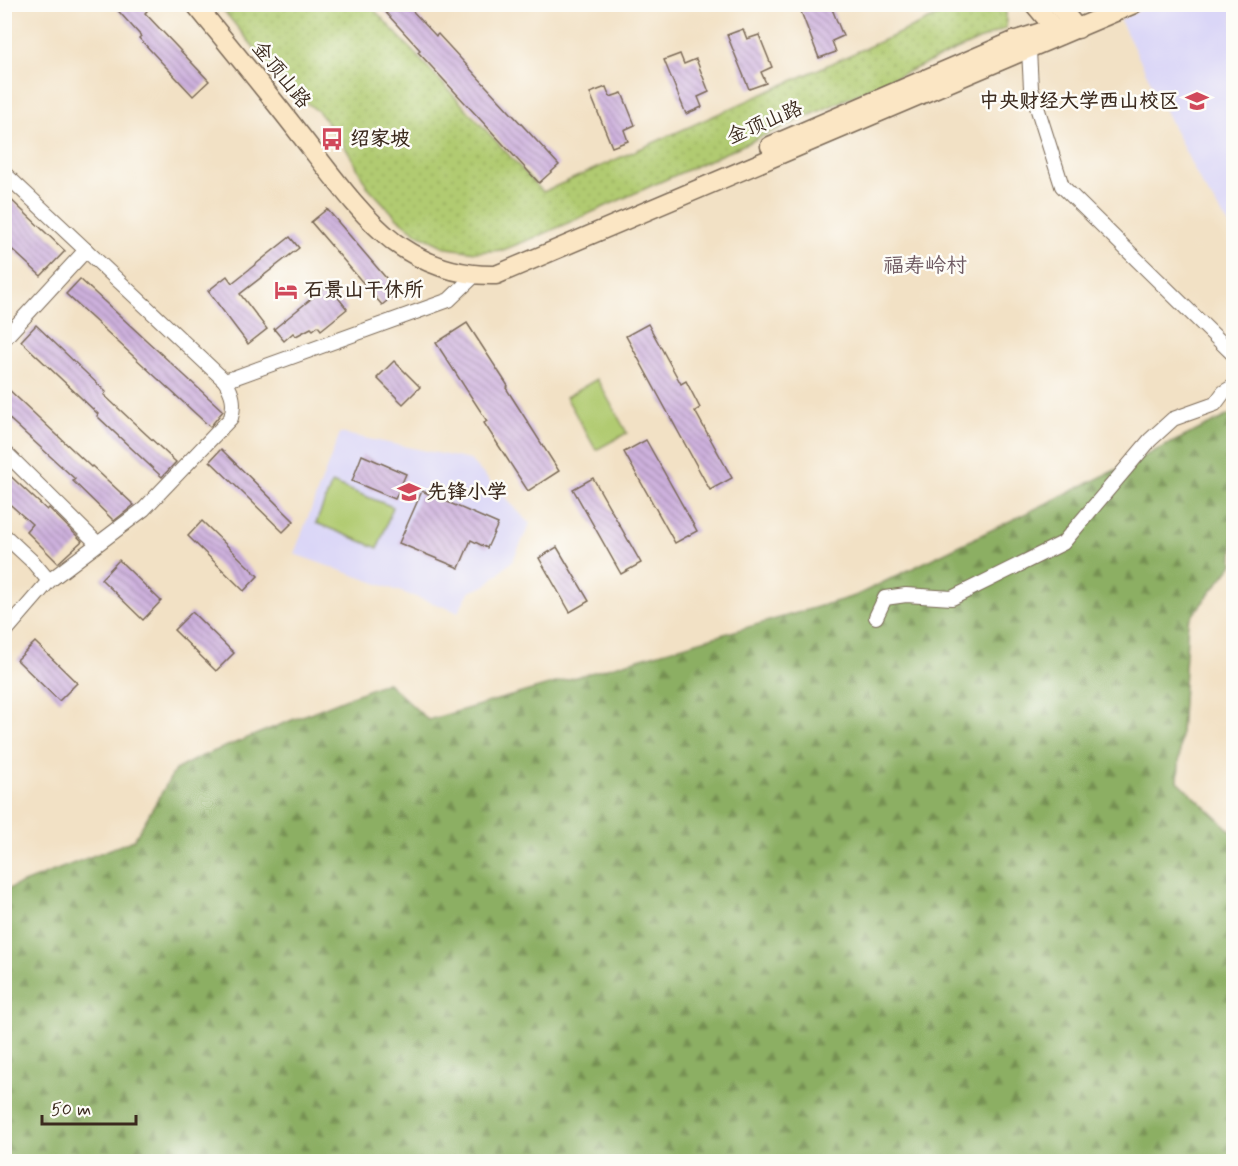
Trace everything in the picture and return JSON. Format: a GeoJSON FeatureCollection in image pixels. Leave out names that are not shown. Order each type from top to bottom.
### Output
{"type":"FeatureCollection","features":[{"type":"Feature","properties":{"kind":"street","name":"金顶山路"},"geometry":{"type":"LineString","coordinates":[[195,4],[374,224],[390,239],[411,253],[448,270],[475,275],[496,275],[1029,50],[1064,31],[1134,4]]}},
{"type":"Feature","properties":{"kind":"street"},"geometry":{"type":"LineString","coordinates":[[1034,4],[1064,31]]}},
{"type":"Feature","properties":{"kind":"street"},"geometry":{"type":"LineString","coordinates":[[1056,4],[1064,31]]}},
{"type":"Feature","properties":{"kind":"street","name":"金顶山路"},"geometry":{"type":"LineString","coordinates":[[475,275],[494,264],[1016,40],[1064,31]]}},
{"type":"Feature","properties":{"kind":"street"},"geometry":{"type":"LineString","coordinates":[[1029,50],[1031,88],[1062,186],[1233,355]]}},
{"type":"Feature","properties":{"kind":"street"},"geometry":{"type":"LineString","coordinates":[[4,173],[225,381],[232,393],[235,406],[231,418],[144,509],[49,581],[4,633]]}},
{"type":"Feature","properties":{"kind":"street"},"geometry":{"type":"LineString","coordinates":[[4,339],[87,250]]}},
{"type":"Feature","properties":{"kind":"street"},"geometry":{"type":"LineString","coordinates":[[225,381],[449,300],[475,275]]}},
{"type":"Feature","properties":{"kind":"street"},"geometry":{"type":"LineString","coordinates":[[876,616],[885,598],[906,595],[952,598],[1063,543],[1158,433],[1173,419],[1215,404],[1224,392],[1233,386]]}},
{"type":"Feature","properties":{"kind":"street"},"geometry":{"type":"LineString","coordinates":[[4,451],[96,542]]}},
{"type":"Feature","properties":{"kind":"street"},"geometry":{"type":"LineString","coordinates":[[4,535],[33,562],[49,581]]}},
{"type":"Feature","properties":{"kind":"shaded area","name":"中央财经大学西山校区"},"geometry":{"type":"Polygon","coordinates":[[[1151,5],[1233,5],[1233,231],[1201,183],[1120,20],[1151,5]]]}},
{"type":"Feature","properties":{"kind":"shaded area","name":"先锋小学"},"geometry":{"type":"Polygon","coordinates":[[[340,433],[470,460],[530,524],[513,560],[485,586],[469,592],[458,612],[294,554],[340,433]]]}},
{"type":"Feature","properties":{"kind":"green space"},"geometry":{"type":"Polygon","coordinates":[[[219,5],[370,5],[543,192],[962,5],[1000,5],[1006,12],[1006,28],[541,235],[503,250],[476,252],[447,248],[418,234],[397,218],[367,186],[349,153],[319,112],[289,90],[219,5]]]}},
{"type":"Feature","properties":{"kind":"green space"},"geometry":{"type":"Polygon","coordinates":[[[597,379],[627,433],[596,450],[566,397],[597,379]]]}},
{"type":"Feature","properties":{"kind":"green space"},"geometry":{"type":"Polygon","coordinates":[[[1233,413],[1233,564],[1188,621],[1178,781],[1233,833],[1233,1161],[5,1162],[5,890],[134,840],[175,770],[200,757],[387,682],[428,720],[855,596],[1233,413]]]}},
{"type":"Feature","properties":{"kind":"green space"},"geometry":{"type":"Polygon","coordinates":[[[332,483],[393,507],[378,548],[316,523],[332,483]]]}},
{"type":"Feature","properties":{"kind":"building"},"geometry":{"type":"Polygon","coordinates":[[[112,4],[141,4],[147,11],[145,13],[209,81],[193,96],[139,38],[141,36],[112,4]]]}},
{"type":"Feature","properties":{"kind":"building"},"geometry":{"type":"Polygon","coordinates":[[[378,4],[406,4],[436,36],[438,34],[559,165],[539,183],[418,52],[420,50],[378,4]]]}},
{"type":"Feature","properties":{"kind":"building"},"geometry":{"type":"Polygon","coordinates":[[[798,4],[816,4],[818,8],[830,4],[843,36],[832,41],[836,52],[819,58],[798,4]]]}},
{"type":"Feature","properties":{"kind":"building"},"geometry":{"type":"Polygon","coordinates":[[[743,29],[747,39],[759,35],[772,67],[761,72],[766,83],[749,89],[727,35],[743,29]]]}},
{"type":"Feature","properties":{"kind":"building"},"geometry":{"type":"Polygon","coordinates":[[[680,54],[684,64],[696,59],[709,92],[698,97],[702,107],[686,114],[664,60],[680,54]]]}},
{"type":"Feature","properties":{"kind":"building"},"geometry":{"type":"Polygon","coordinates":[[[606,87],[610,97],[622,93],[635,125],[624,130],[628,141],[612,147],[590,93],[606,87]]]}},
{"type":"Feature","properties":{"kind":"building"},"geometry":{"type":"Polygon","coordinates":[[[4,193],[65,251],[41,276],[4,242],[4,193]]]}},
{"type":"Feature","properties":{"kind":"building"},"geometry":{"type":"Polygon","coordinates":[[[327,209],[398,292],[382,305],[311,222],[327,209]]]}},
{"type":"Feature","properties":{"kind":"building"},"geometry":{"type":"Polygon","coordinates":[[[290,237],[299,248],[240,294],[267,329],[248,344],[208,291],[227,276],[232,283],[290,237]]]}},
{"type":"Feature","properties":{"kind":"building"},"geometry":{"type":"Polygon","coordinates":[[[80,279],[223,411],[210,427],[66,294],[80,279]]]}},
{"type":"Feature","properties":{"kind":"building"},"geometry":{"type":"Polygon","coordinates":[[[328,285],[347,309],[321,330],[318,326],[296,336],[293,333],[284,341],[274,329],[328,285]]]}},
{"type":"Feature","properties":{"kind":"building"},"geometry":{"type":"Polygon","coordinates":[[[467,323],[559,471],[528,491],[484,423],[487,421],[436,343],[467,323]]]}},
{"type":"Feature","properties":{"kind":"building"},"geometry":{"type":"Polygon","coordinates":[[[648,324],[681,384],[686,381],[700,408],[695,411],[732,478],[710,490],[626,336],[648,324]]]}},
{"type":"Feature","properties":{"kind":"building"},"geometry":{"type":"Polygon","coordinates":[[[36,325],[106,392],[104,395],[176,462],[162,477],[21,341],[36,325]]]}},
{"type":"Feature","properties":{"kind":"building"},"geometry":{"type":"Polygon","coordinates":[[[394,361],[420,387],[403,404],[377,378],[394,361]]]}},
{"type":"Feature","properties":{"kind":"building"},"geometry":{"type":"Polygon","coordinates":[[[4,385],[134,505],[114,521],[73,481],[75,479],[4,414],[4,385]]]}},
{"type":"Feature","properties":{"kind":"building"},"geometry":{"type":"Polygon","coordinates":[[[646,440],[697,531],[675,543],[624,452],[646,440]]]}},
{"type":"Feature","properties":{"kind":"building"},"geometry":{"type":"Polygon","coordinates":[[[221,449],[294,521],[283,532],[210,461],[221,449]]]}},
{"type":"Feature","properties":{"kind":"building"},"geometry":{"type":"Polygon","coordinates":[[[362,455],[406,474],[395,499],[352,481],[362,455]]]}},
{"type":"Feature","properties":{"kind":"building"},"geometry":{"type":"Polygon","coordinates":[[[4,470],[47,510],[49,508],[82,541],[58,563],[26,531],[32,524],[4,499],[4,470]]]}},
{"type":"Feature","properties":{"kind":"building"},"geometry":{"type":"Polygon","coordinates":[[[593,478],[641,563],[621,574],[573,489],[593,478]]]}},
{"type":"Feature","properties":{"kind":"building"},"geometry":{"type":"Polygon","coordinates":[[[422,491],[498,524],[487,548],[471,540],[459,568],[399,543],[422,491]]]}},
{"type":"Feature","properties":{"kind":"building"},"geometry":{"type":"Polygon","coordinates":[[[202,521],[258,576],[244,591],[188,536],[202,521]]]}},
{"type":"Feature","properties":{"kind":"building"},"geometry":{"type":"Polygon","coordinates":[[[557,547],[589,601],[570,612],[539,558],[557,547]]]}},
{"type":"Feature","properties":{"kind":"building"},"geometry":{"type":"Polygon","coordinates":[[[119,560],[161,601],[143,620],[101,579],[119,560]]]}},
{"type":"Feature","properties":{"kind":"building"},"geometry":{"type":"Polygon","coordinates":[[[192,612],[234,653],[216,671],[174,630],[192,612]]]}},
{"type":"Feature","properties":{"kind":"building"},"geometry":{"type":"Polygon","coordinates":[[[35,642],[77,683],[59,701],[17,660],[35,642]]]}},
{"type":"Feature","properties":{"kind":"place","name":"中央财经大学西山校区"},"geometry":{"type":"Point","coordinates":[1197,101]}},
{"type":"Feature","properties":{"kind":"place","name":"绍家坡"},"geometry":{"type":"Point","coordinates":[332,139]}},
{"type":"Feature","properties":{"kind":"place","name":"石景山干休所"},"geometry":{"type":"Point","coordinates":[286,290]}},
{"type":"Feature","properties":{"kind":"place","name":"先锋小学"},"geometry":{"type":"Point","coordinates":[409,492]}},
{"type":"Feature","properties":{"kind":"district","name":"福寿岭村"},"geometry":{"type":"Point","coordinates":[925,266]}}]}
